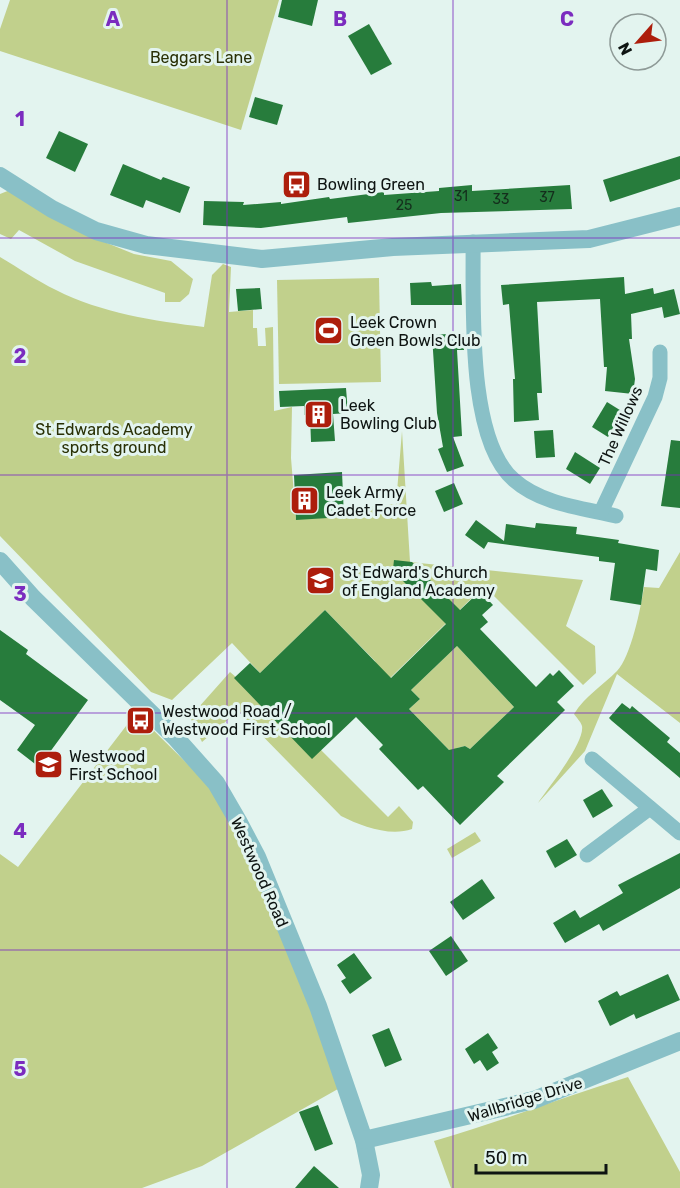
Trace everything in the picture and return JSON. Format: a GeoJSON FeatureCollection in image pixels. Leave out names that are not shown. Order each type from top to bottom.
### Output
{"type":"FeatureCollection","features":[{"type":"Feature","properties":{"kind":"street"},"geometry":{"type":"LineString","coordinates":[[1,176],[52,208],[96,231],[146,245],[262,259],[473,242],[589,238],[680,216]]}},
{"type":"Feature","properties":{"kind":"street"},"geometry":{"type":"LineString","coordinates":[[473,242],[476,354],[484,423],[492,448],[502,468],[529,490],[548,500],[616,516]]}},
{"type":"Feature","properties":{"kind":"street","name":"The Willows"},"geometry":{"type":"LineString","coordinates":[[601,512],[655,398],[660,378],[660,352]]}},
{"type":"Feature","properties":{"kind":"street","name":"Westwood Road"},"geometry":{"type":"LineString","coordinates":[[0,561],[33,598],[175,737],[216,783],[257,856],[318,1006],[364,1140],[371,1175],[369,1188]]}},
{"type":"Feature","properties":{"kind":"street"},"geometry":{"type":"LineString","coordinates":[[592,759],[680,833]]}},
{"type":"Feature","properties":{"kind":"street"},"geometry":{"type":"LineString","coordinates":[[588,855],[650,808]]}},
{"type":"Feature","properties":{"kind":"street","name":"Wallbridge Drive"},"geometry":{"type":"LineString","coordinates":[[364,1140],[534,1100],[680,1041]]}},
{"type":"Feature","properties":{"kind":"green space","name":"Beggars Lane"},"geometry":{"type":"Polygon","coordinates":[[[10,0],[279,0],[241,130],[0,51],[0,29],[10,0]]]}},
{"type":"Feature","properties":{"kind":"green space"},"geometry":{"type":"Polygon","coordinates":[[[10,190],[97,239],[134,254],[171,261],[193,279],[189,294],[180,302],[165,302],[165,293],[75,261],[19,230],[11,239],[0,234],[0,194],[10,190]]]}},
{"type":"Feature","properties":{"kind":"green space","name":"St Edwards Academy sports ground"},"geometry":{"type":"Polygon","coordinates":[[[0,257],[49,286],[91,305],[148,319],[204,327],[212,275],[223,264],[231,267],[229,312],[253,310],[253,328],[257,328],[258,346],[266,346],[265,328],[273,327],[274,411],[292,407],[291,458],[296,519],[344,517],[352,508],[396,504],[402,431],[410,562],[583,580],[566,626],[595,646],[596,673],[583,685],[484,586],[384,684],[375,661],[325,610],[260,673],[232,643],[172,700],[151,692],[0,536],[0,257]]]}},
{"type":"Feature","properties":{"kind":"green space","name":"Leek Crown Green Bowls Club"},"geometry":{"type":"Polygon","coordinates":[[[379,278],[381,382],[279,384],[277,280],[379,278]]]}},
{"type":"Feature","properties":{"kind":"green space"},"geometry":{"type":"Polygon","coordinates":[[[680,552],[680,723],[617,674],[585,751],[538,803],[578,743],[582,726],[574,714],[588,696],[617,671],[627,655],[635,631],[644,587],[659,588],[680,552]]]}},
{"type":"Feature","properties":{"kind":"green space"},"geometry":{"type":"Polygon","coordinates":[[[457,646],[514,707],[470,749],[465,746],[457,748],[452,753],[409,709],[420,699],[411,690],[457,646]]]}},
{"type":"Feature","properties":{"kind":"green space"},"geometry":{"type":"Polygon","coordinates":[[[230,672],[321,750],[388,817],[399,806],[413,822],[412,829],[385,831],[366,827],[341,816],[238,711],[202,742],[190,717],[230,672]]]}},
{"type":"Feature","properties":{"kind":"green space"},"geometry":{"type":"Polygon","coordinates":[[[136,713],[230,806],[345,1085],[202,1166],[142,1188],[0,1188],[0,854],[18,867],[136,713]]]}},
{"type":"Feature","properties":{"kind":"green space"},"geometry":{"type":"Polygon","coordinates":[[[475,832],[481,841],[452,858],[447,849],[475,832]]]}},
{"type":"Feature","properties":{"kind":"green space"},"geometry":{"type":"Polygon","coordinates":[[[628,1077],[680,1172],[680,1188],[451,1188],[434,1141],[628,1077]]]}},
{"type":"Feature","properties":{"kind":"building"},"geometry":{"type":"Polygon","coordinates":[[[282,0],[318,0],[312,26],[278,17],[282,0]]]}},
{"type":"Feature","properties":{"kind":"building"},"geometry":{"type":"Polygon","coordinates":[[[369,24],[392,64],[371,75],[348,36],[369,24]]]}},
{"type":"Feature","properties":{"kind":"building"},"geometry":{"type":"Polygon","coordinates":[[[255,97],[283,105],[277,125],[249,117],[255,97]]]}},
{"type":"Feature","properties":{"kind":"building"},"geometry":{"type":"Polygon","coordinates":[[[59,131],[88,144],[75,172],[46,158],[59,131]]]}},
{"type":"Feature","properties":{"kind":"building"},"geometry":{"type":"Polygon","coordinates":[[[680,156],[680,179],[610,202],[603,180],[680,156]]]}},
{"type":"Feature","properties":{"kind":"building"},"geometry":{"type":"Polygon","coordinates":[[[123,164],[161,180],[163,177],[190,187],[180,213],[146,200],[143,208],[110,195],[123,164]]]}},
{"type":"Feature","properties":{"kind":"building"},"geometry":{"type":"Polygon","coordinates":[[[472,185],[472,191],[570,185],[572,209],[441,213],[348,223],[347,217],[261,228],[203,225],[204,201],[244,202],[243,205],[281,202],[281,204],[384,192],[384,195],[439,191],[439,188],[472,185]]]}},
{"type":"Feature","properties":{"kind":"building"},"geometry":{"type":"Polygon","coordinates":[[[624,277],[625,294],[653,288],[654,294],[674,289],[680,314],[664,318],[662,307],[631,314],[632,339],[629,339],[635,379],[633,394],[605,391],[607,367],[604,367],[600,299],[537,302],[542,393],[537,393],[539,420],[514,422],[513,379],[515,379],[509,304],[503,305],[501,285],[624,277]]]}},
{"type":"Feature","properties":{"kind":"building"},"geometry":{"type":"Polygon","coordinates":[[[431,282],[432,286],[461,284],[462,305],[411,305],[410,283],[431,282]]]}},
{"type":"Feature","properties":{"kind":"building"},"geometry":{"type":"Polygon","coordinates":[[[260,288],[262,309],[238,311],[236,289],[260,288]]]}},
{"type":"Feature","properties":{"kind":"building"},"geometry":{"type":"Polygon","coordinates":[[[463,333],[464,350],[457,350],[462,436],[453,437],[464,466],[447,472],[438,449],[443,447],[437,413],[432,335],[463,333]]]}},
{"type":"Feature","properties":{"kind":"building","name":"Leek Bowling Club"},"geometry":{"type":"Polygon","coordinates":[[[346,388],[348,413],[333,414],[335,441],[311,442],[310,415],[304,415],[304,406],[280,407],[279,391],[346,388]]]}},
{"type":"Feature","properties":{"kind":"building"},"geometry":{"type":"Polygon","coordinates":[[[607,402],[623,412],[608,437],[592,427],[607,402]]]}},
{"type":"Feature","properties":{"kind":"building"},"geometry":{"type":"Polygon","coordinates":[[[553,430],[555,457],[536,458],[534,431],[553,430]]]}},
{"type":"Feature","properties":{"kind":"building"},"geometry":{"type":"Polygon","coordinates":[[[671,440],[680,441],[680,508],[661,506],[671,440]]]}},
{"type":"Feature","properties":{"kind":"building"},"geometry":{"type":"Polygon","coordinates":[[[575,452],[600,468],[590,484],[566,469],[575,452]]]}},
{"type":"Feature","properties":{"kind":"building","name":"Leek Army Cadet Force"},"geometry":{"type":"Polygon","coordinates":[[[342,472],[344,517],[296,520],[294,475],[342,472]]]}},
{"type":"Feature","properties":{"kind":"building"},"geometry":{"type":"Polygon","coordinates":[[[454,483],[463,504],[444,512],[435,491],[454,483]]]}},
{"type":"Feature","properties":{"kind":"building"},"geometry":{"type":"Polygon","coordinates":[[[476,520],[504,541],[506,524],[535,528],[536,523],[577,527],[576,534],[619,540],[618,543],[659,550],[657,571],[646,569],[641,605],[610,600],[615,563],[599,561],[599,557],[488,542],[484,549],[465,535],[476,520]]]}},
{"type":"Feature","properties":{"kind":"building"},"geometry":{"type":"Polygon","coordinates":[[[394,560],[412,562],[460,610],[480,591],[493,605],[482,615],[488,622],[480,629],[536,687],[550,673],[553,676],[559,670],[574,686],[557,702],[565,710],[497,776],[504,782],[460,825],[423,786],[418,790],[379,749],[383,745],[356,717],[312,759],[234,678],[250,663],[260,673],[325,610],[391,678],[446,624],[401,579],[392,578],[394,560]],[[457,646],[411,690],[420,699],[409,709],[449,750],[465,746],[470,749],[514,707],[457,646]]]}},
{"type":"Feature","properties":{"kind":"building"},"geometry":{"type":"Polygon","coordinates":[[[0,630],[28,650],[26,654],[88,700],[39,767],[17,750],[35,725],[0,700],[0,630]]]}},
{"type":"Feature","properties":{"kind":"building"},"geometry":{"type":"Polygon","coordinates":[[[622,703],[630,709],[632,706],[670,738],[667,742],[680,753],[680,778],[609,718],[622,703]]]}},
{"type":"Feature","properties":{"kind":"building"},"geometry":{"type":"Polygon","coordinates":[[[602,789],[613,806],[593,818],[583,800],[602,789]]]}},
{"type":"Feature","properties":{"kind":"building"},"geometry":{"type":"Polygon","coordinates":[[[567,839],[577,855],[555,868],[546,851],[567,839]]]}},
{"type":"Feature","properties":{"kind":"building"},"geometry":{"type":"Polygon","coordinates":[[[680,853],[680,888],[603,931],[599,924],[565,943],[553,923],[575,910],[580,918],[623,893],[618,885],[680,853]]]}},
{"type":"Feature","properties":{"kind":"building"},"geometry":{"type":"Polygon","coordinates":[[[482,879],[495,898],[463,920],[450,902],[482,879]]]}},
{"type":"Feature","properties":{"kind":"building"},"geometry":{"type":"Polygon","coordinates":[[[451,936],[468,961],[446,976],[429,951],[451,936]]]}},
{"type":"Feature","properties":{"kind":"building"},"geometry":{"type":"Polygon","coordinates":[[[354,953],[372,978],[350,994],[341,981],[346,978],[337,965],[354,953]]]}},
{"type":"Feature","properties":{"kind":"building"},"geometry":{"type":"Polygon","coordinates":[[[668,974],[680,1000],[636,1019],[634,1014],[610,1026],[598,1001],[617,991],[620,996],[668,974]]]}},
{"type":"Feature","properties":{"kind":"building"},"geometry":{"type":"Polygon","coordinates":[[[389,1028],[402,1060],[385,1067],[372,1035],[389,1028]]]}},
{"type":"Feature","properties":{"kind":"building"},"geometry":{"type":"Polygon","coordinates":[[[488,1033],[498,1048],[492,1052],[499,1063],[487,1071],[480,1060],[474,1064],[465,1049],[488,1033]]]}},
{"type":"Feature","properties":{"kind":"building"},"geometry":{"type":"Polygon","coordinates":[[[318,1105],[333,1144],[315,1151],[299,1112],[318,1105]]]}},
{"type":"Feature","properties":{"kind":"building"},"geometry":{"type":"Polygon","coordinates":[[[314,1166],[339,1188],[295,1188],[314,1166]]]}},
{"type":"Feature","properties":{"kind":"place","name":"Bowling Green"},"geometry":{"type":"Point","coordinates":[296,184]}},
{"type":"Feature","properties":{"kind":"place","name":"Leek Crown Green Bowls Club"},"geometry":{"type":"Point","coordinates":[329,331]}},
{"type":"Feature","properties":{"kind":"place","name":"Leek Bowling Club"},"geometry":{"type":"Point","coordinates":[319,414]}},
{"type":"Feature","properties":{"kind":"place","name":"Leek Army Cadet Force"},"geometry":{"type":"Point","coordinates":[305,501]}},
{"type":"Feature","properties":{"kind":"place","name":"St Edward's Church of England Academy"},"geometry":{"type":"Point","coordinates":[321,581]}},
{"type":"Feature","properties":{"kind":"place","name":"Westwood Road / Westwood First School"},"geometry":{"type":"Point","coordinates":[141,720]}},
{"type":"Feature","properties":{"kind":"place","name":"Westwood First School"},"geometry":{"type":"Point","coordinates":[48,765]}}]}
